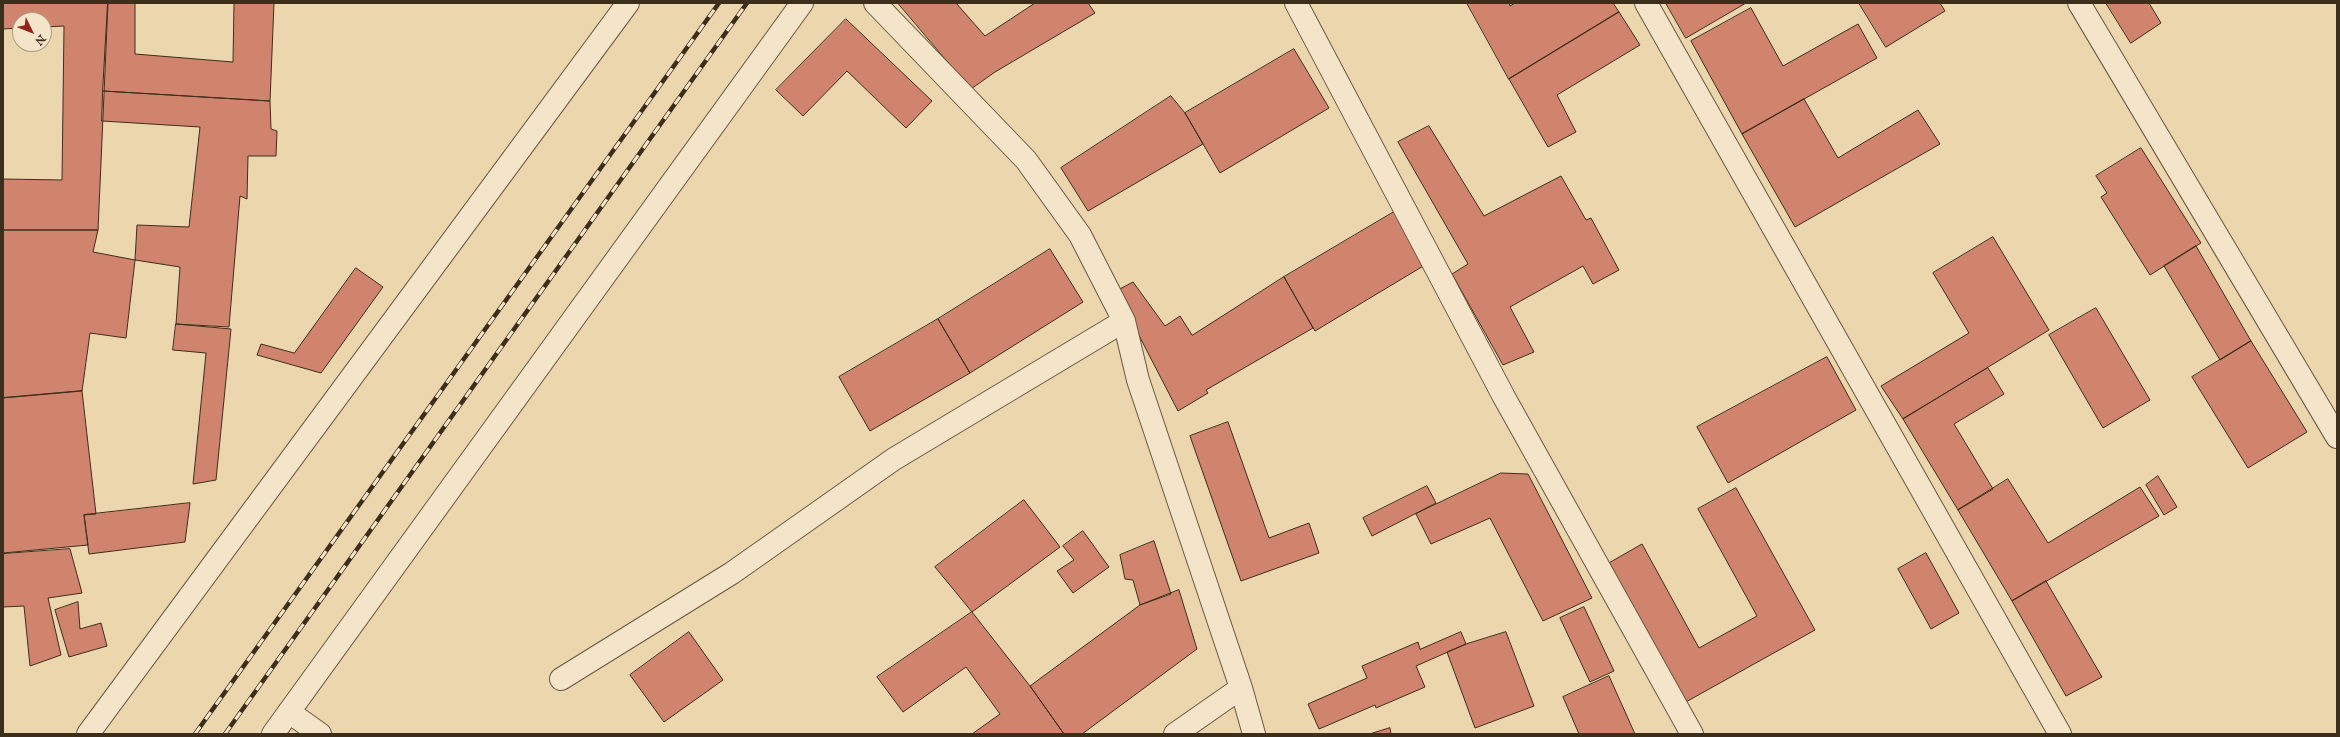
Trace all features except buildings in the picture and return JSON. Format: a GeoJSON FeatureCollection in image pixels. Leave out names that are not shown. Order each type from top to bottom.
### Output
{"type":"FeatureCollection","features":[{"type":"Feature","properties":{"kind":"street"},"geometry":{"type":"LineString","coordinates":[[88,734],[628,3]]}},
{"type":"Feature","properties":{"kind":"street"},"geometry":{"type":"LineString","coordinates":[[273,734],[802,3]]}},
{"type":"Feature","properties":{"kind":"street"},"geometry":{"type":"LineString","coordinates":[[875,3],[1026,160],[1080,235],[1124,321],[1138,380],[1241,688],[1254,734]]}},
{"type":"Feature","properties":{"kind":"street"},"geometry":{"type":"LineString","coordinates":[[1296,3],[1504,397],[1692,734]]}},
{"type":"Feature","properties":{"kind":"street"},"geometry":{"type":"LineString","coordinates":[[1646,3],[2060,734]]}},
{"type":"Feature","properties":{"kind":"street"},"geometry":{"type":"LineString","coordinates":[[2079,3],[2337,437]]}},
{"type":"Feature","properties":{"kind":"street"},"geometry":{"type":"LineString","coordinates":[[561,679],[732,573],[894,459],[1124,321]]}},
{"type":"Feature","properties":{"kind":"street"},"geometry":{"type":"LineString","coordinates":[[1175,734],[1241,688]]}},
{"type":"Feature","properties":{"kind":"street"},"geometry":{"type":"LineString","coordinates":[[289,712],[320,734]]}},
{"type":"Feature","properties":{"kind":"railway"},"geometry":{"type":"LineString","coordinates":[[195,734],[719,3]]}},
{"type":"Feature","properties":{"kind":"railway"},"geometry":{"type":"LineString","coordinates":[[225,734],[747,3]]}}]}
